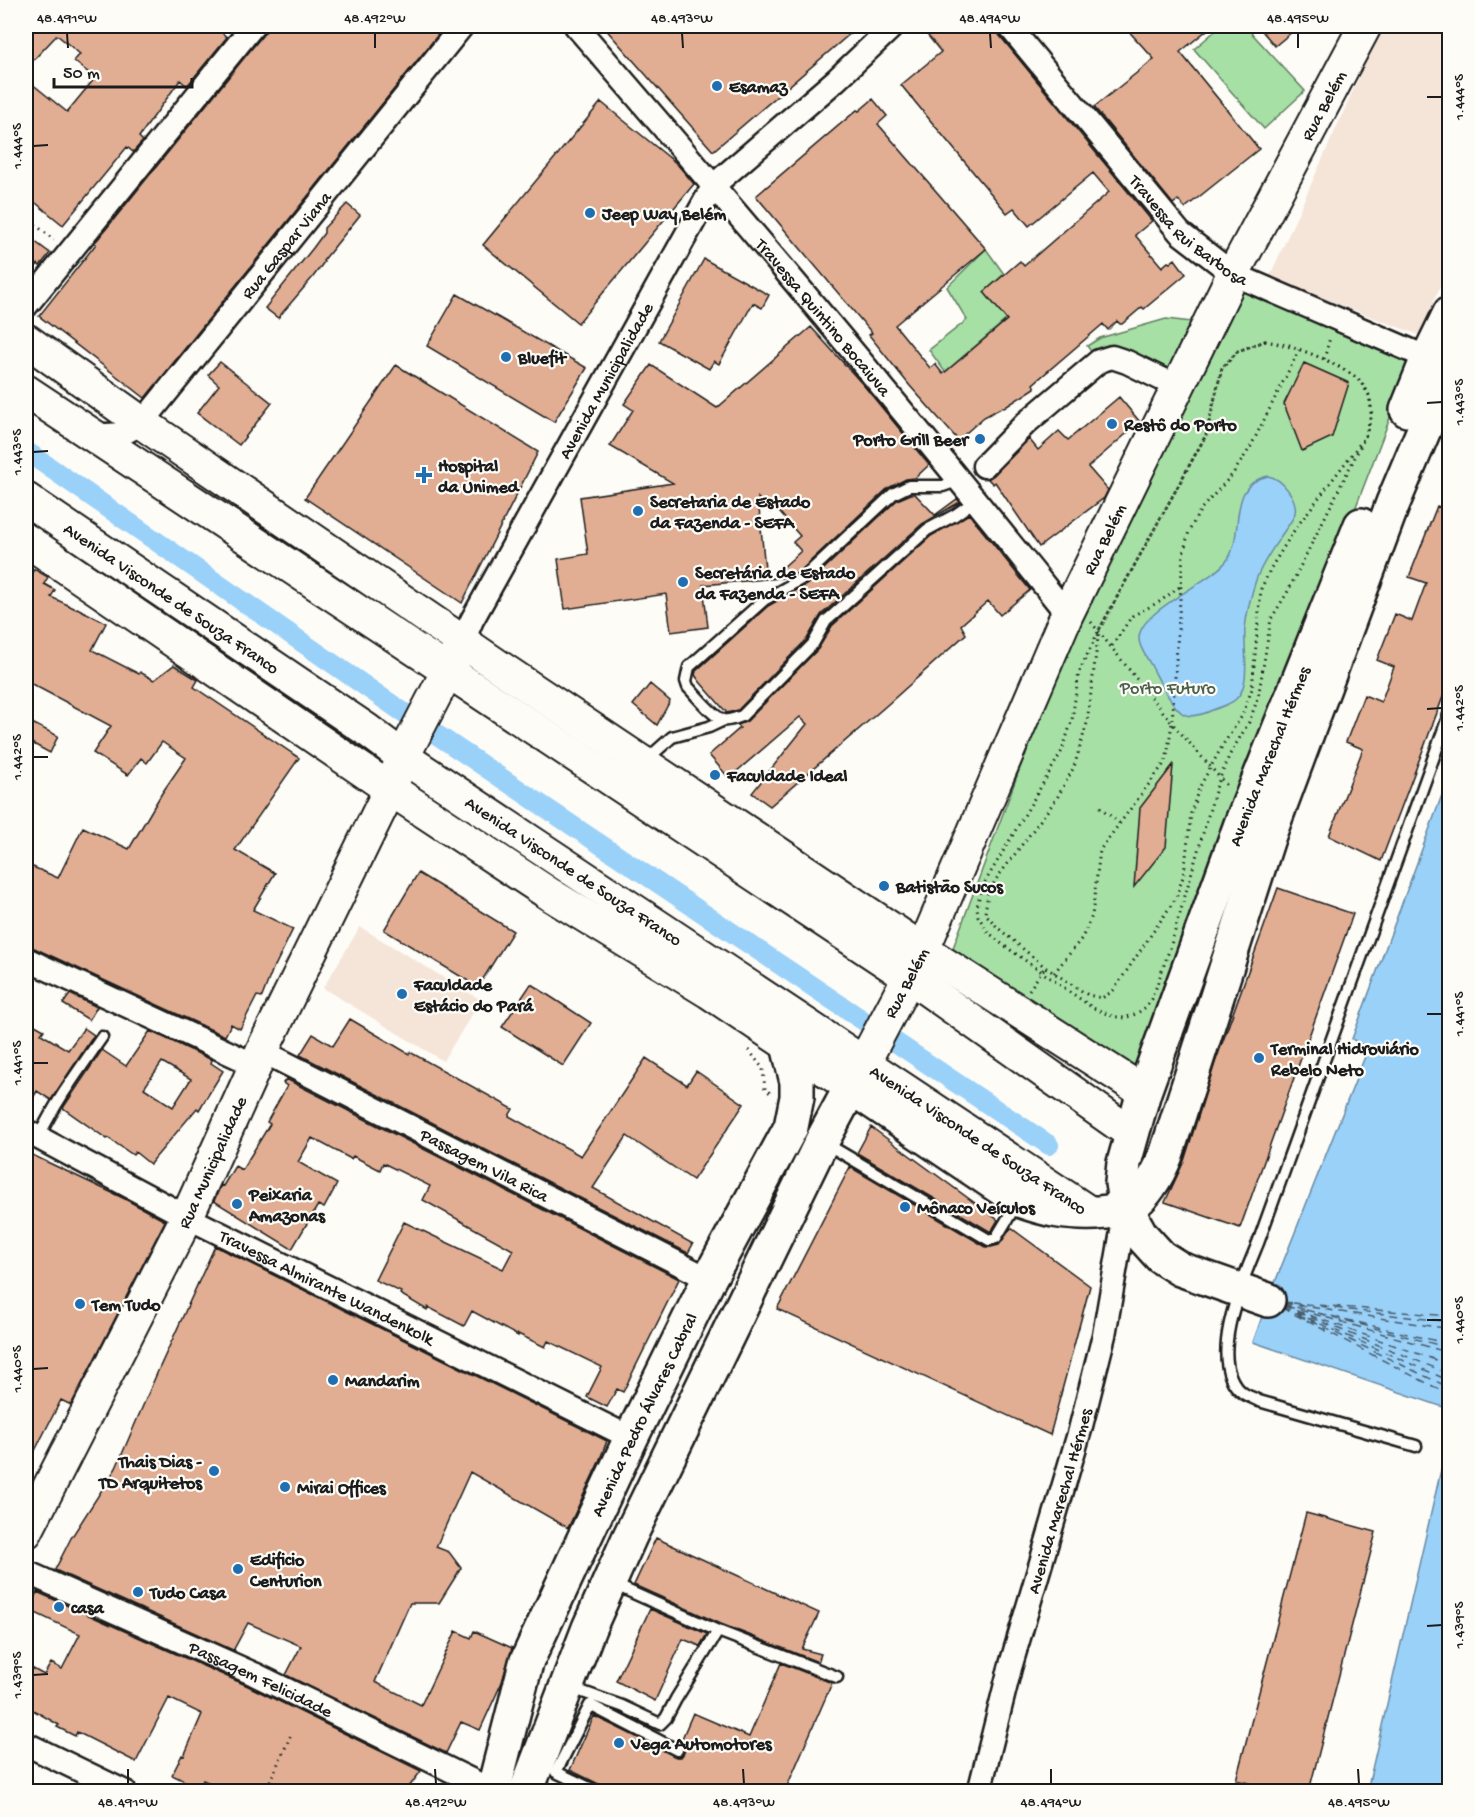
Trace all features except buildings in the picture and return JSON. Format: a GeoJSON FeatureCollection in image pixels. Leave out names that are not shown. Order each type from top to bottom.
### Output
{"type":"FeatureCollection","features":[{"type":"Feature","properties":{"kind":"main road","name":"Rua Belém"},"geometry":{"type":"LineString","coordinates":[[862,1065],[916,964],[1077,616],[1178,387],[1233,274],[1365,26]]}},
{"type":"Feature","properties":{"kind":"main road","name":"Avenida Marechal Hérmes"},"geometry":{"type":"LineString","coordinates":[[1126,1208],[1122,1184],[1124,1163],[1144,1092],[1248,818],[1438,363],[1449,313]]}},
{"type":"Feature","properties":{"kind":"main road"},"geometry":{"type":"LineString","coordinates":[[26,340],[142,423],[643,763],[916,964],[1132,1134]]}},
{"type":"Feature","properties":{"kind":"main road"},"geometry":{"type":"LineString","coordinates":[[26,391],[441,684],[916,964],[1144,1092]]}},
{"type":"Feature","properties":{"kind":"main road","name":"Avenida Visconde de Souza Franco"},"geometry":{"type":"LineString","coordinates":[[26,499],[367,730],[406,751],[862,1065],[1090,1213]]}},
{"type":"Feature","properties":{"kind":"main road","name":"Avenida Visconde de Souza Franco"},"geometry":{"type":"LineString","coordinates":[[26,540],[390,789],[551,895],[709,992],[788,1045],[862,1065],[1020,1200],[1042,1209],[1064,1213],[1090,1213]]}},
{"type":"Feature","properties":{"kind":"main road","name":"Avenida Municipalidade"},"geometry":{"type":"LineString","coordinates":[[390,789],[406,751],[463,641]]}},
{"type":"Feature","properties":{"kind":"main road","name":"Rua Municipalidade"},"geometry":{"type":"LineString","coordinates":[[26,1532],[187,1217],[259,1058],[390,789]]}},
{"type":"Feature","properties":{"kind":"main road","name":"Avenida Marechal Hérmes"},"geometry":{"type":"LineString","coordinates":[[1126,1208],[1148,1188],[1160,1171],[1166,1155],[1248,818]]}},
{"type":"Feature","properties":{"kind":"main road"},"geometry":{"type":"LineString","coordinates":[[551,895],[644,917]]}},
{"type":"Feature","properties":{"kind":"main road","name":"Avenida Pedro Álvares Cabral"},"geometry":{"type":"LineString","coordinates":[[493,1791],[526,1663],[631,1438],[709,1279],[791,1127],[797,1089],[794,1065],[788,1045]]}},
{"type":"Feature","properties":{"kind":"main road"},"geometry":{"type":"LineString","coordinates":[[526,1791],[589,1628],[630,1536],[822,1141],[862,1065]]}},
{"type":"Feature","properties":{"kind":"main road"},"geometry":{"type":"LineString","coordinates":[[1090,1213],[1126,1208],[1141,1235],[1161,1257],[1180,1269],[1253,1295]]}},
{"type":"Feature","properties":{"kind":"main road"},"geometry":{"type":"LineString","coordinates":[[630,1536],[621,1521],[620,1514],[643,1458],[641,1447],[631,1438]]}},
{"type":"Feature","properties":{"kind":"street"},"geometry":{"type":"LineString","coordinates":[[26,306],[253,26]]}},
{"type":"Feature","properties":{"kind":"street","name":"Rua Gaspar Viana"},"geometry":{"type":"LineString","coordinates":[[92,436],[122,434],[142,423],[462,26]]}},
{"type":"Feature","properties":{"kind":"street","name":"Travessa Quintino Bocaiuva"},"geometry":{"type":"LineString","coordinates":[[576,26],[714,186],[976,500],[1077,616]]}},
{"type":"Feature","properties":{"kind":"street","name":"Avenida Municipalidade"},"geometry":{"type":"LineString","coordinates":[[463,641],[472,620],[714,186],[836,80],[893,26]]}},
{"type":"Feature","properties":{"kind":"street","name":"Travessa Rui Barbosa"},"geometry":{"type":"LineString","coordinates":[[1009,26],[1180,233],[1233,274],[1438,363]]}},
{"type":"Feature","properties":{"kind":"street"},"geometry":{"type":"LineString","coordinates":[[984,466],[1026,423],[1099,361],[1112,357],[1178,387]]}},
{"type":"Feature","properties":{"kind":"street","name":"Passagem Vila Rica"},"geometry":{"type":"LineString","coordinates":[[26,959],[259,1058],[709,1279]]}},
{"type":"Feature","properties":{"kind":"street","name":"Travessa Almirante Wandenkolk"},"geometry":{"type":"LineString","coordinates":[[32,1134],[187,1217],[631,1438]]}},
{"type":"Feature","properties":{"kind":"street","name":"Avenida Marechal Hérmes"},"geometry":{"type":"LineString","coordinates":[[979,1791],[1010,1668],[1080,1430],[1104,1335],[1126,1208]]}},
{"type":"Feature","properties":{"kind":"street","name":"Passagem Felicidade"},"geometry":{"type":"LineString","coordinates":[[26,1572],[254,1674],[493,1791]]}},
{"type":"Feature","properties":{"kind":"street"},"geometry":{"type":"LineString","coordinates":[[26,1744],[125,1791]]}},
{"type":"Feature","properties":{"kind":"lane"},"geometry":{"type":"LineString","coordinates":[[724,720],[717,717],[688,687],[686,681],[689,667],[764,600],[803,578],[893,494],[909,486],[943,486],[960,480]]}},
{"type":"Feature","properties":{"kind":"lane"},"geometry":{"type":"LineString","coordinates":[[643,763],[672,737],[742,716],[813,644],[826,621],[927,530],[976,500]]}},
{"type":"Feature","properties":{"kind":"lane"},"geometry":{"type":"LineString","coordinates":[[1416,1446],[1259,1401],[1242,1393],[1234,1384],[1228,1371],[1226,1357],[1227,1339],[1253,1295],[1258,1243],[1449,712]]}},
{"type":"Feature","properties":{"kind":"lane"},"geometry":{"type":"LineString","coordinates":[[32,1134],[48,1118],[74,1075],[102,1037]]}},
{"type":"Feature","properties":{"kind":"lane"},"geometry":{"type":"LineString","coordinates":[[822,1141],[989,1240],[996,1238],[1020,1200]]}},
{"type":"Feature","properties":{"kind":"lane"},"geometry":{"type":"LineString","coordinates":[[622,1588],[718,1631],[837,1677]]}},
{"type":"Feature","properties":{"kind":"lane"},"geometry":{"type":"LineString","coordinates":[[566,1686],[621,1706],[660,1724],[666,1718],[718,1631]]}},
{"type":"Feature","properties":{"kind":"lane"},"geometry":{"type":"LineString","coordinates":[[598,1791],[556,1772],[590,1705],[676,1750]]}},
{"type":"Feature","properties":{"kind":"path"},"geometry":{"type":"LineString","coordinates":[[26,217],[69,252]]}},
{"type":"Feature","properties":{"kind":"path"},"geometry":{"type":"LineString","coordinates":[[1265,340],[1289,345],[1324,359],[1358,378],[1369,395],[1372,415],[1365,437],[1272,619],[1258,698],[1249,722],[1229,756],[1220,779],[1202,834],[1191,882],[1152,999],[1136,1014],[1124,1018],[1093,1008],[988,932],[978,916],[977,907],[981,889],[1062,751],[1072,720],[1079,672],[1099,630],[1206,435],[1222,368],[1238,351],[1265,340]]}},
{"type":"Feature","properties":{"kind":"path"},"geometry":{"type":"LineString","coordinates":[[1054,973],[1082,938],[1092,916],[1100,850],[1163,765],[1167,756],[1172,723],[1183,554],[1189,531],[1202,509],[1232,475],[1250,448],[1300,350]]}},
{"type":"Feature","properties":{"kind":"path"},"geometry":{"type":"LineString","coordinates":[[1099,630],[1087,723],[1074,767],[1057,798],[988,892],[985,913],[998,928],[1054,973],[1088,995],[1102,998],[1113,992],[1119,984],[1176,898],[1184,874],[1191,813],[1199,788],[1242,716],[1252,689],[1261,589],[1295,529],[1365,437]]}},
{"type":"Feature","properties":{"kind":"path"},"geometry":{"type":"LineString","coordinates":[[1112,646],[1132,616],[1159,602],[1180,586]]}},
{"type":"Feature","properties":{"kind":"path"},"geometry":{"type":"LineString","coordinates":[[1077,616],[1099,630],[1172,723],[1220,779],[1248,818]]}},
{"type":"Feature","properties":{"kind":"path"},"geometry":{"type":"LineString","coordinates":[[1100,807],[1119,823]]}},
{"type":"Feature","properties":{"kind":"path"},"geometry":{"type":"LineString","coordinates":[[265,1791],[291,1735]]}},
{"type":"Feature","properties":{"kind":"shaded area"},"geometry":{"type":"Polygon","coordinates":[[[1382,26],[1449,26],[1449,266],[1419,335],[1269,278],[1382,26]]]}},
{"type":"Feature","properties":{"kind":"shaded area","name":"Faculdade Estácio do Pará"},"geometry":{"type":"Polygon","coordinates":[[[360,927],[481,1000],[443,1061],[323,988],[360,927]]]}},
{"type":"Feature","properties":{"kind":"green space"},"geometry":{"type":"Polygon","coordinates":[[[1221,26],[1245,26],[1305,91],[1264,129],[1194,49],[1221,26]]]}},
{"type":"Feature","properties":{"kind":"green space"},"geometry":{"type":"Polygon","coordinates":[[[986,249],[1004,274],[984,292],[1022,306],[945,372],[929,350],[967,320],[947,287],[986,249]]]}},
{"type":"Feature","properties":{"kind":"green space","name":"Porto Futuro"},"geometry":{"type":"Polygon","coordinates":[[[1239,283],[1416,360],[1398,397],[1138,1075],[950,956],[1074,623],[1239,283]]]}},
{"type":"Feature","properties":{"kind":"green space"},"geometry":{"type":"Polygon","coordinates":[[[1166,319],[1191,322],[1172,374],[1096,358],[1087,346],[1100,338],[1166,319]]]}},
{"type":"Feature","properties":{"kind":"water"},"geometry":{"type":"Polygon","coordinates":[[[1268,476],[1288,490],[1294,501],[1295,513],[1265,561],[1254,586],[1245,628],[1244,685],[1241,693],[1230,703],[1202,714],[1185,715],[1169,698],[1142,650],[1139,639],[1142,628],[1163,607],[1207,578],[1228,559],[1236,536],[1241,499],[1246,489],[1255,481],[1268,476]]]}},
{"type":"Feature","properties":{"kind":"water"},"geometry":{"type":"Polygon","coordinates":[[[1449,776],[1449,1409],[1253,1342],[1368,1049],[1352,1039],[1449,776]]]}},
{"type":"Feature","properties":{"kind":"water"},"geometry":{"type":"Polygon","coordinates":[[[1449,1435],[1449,1791],[1367,1791],[1449,1435]]]}},
{"type":"Feature","properties":{"kind":"waterway"},"geometry":{"type":"LineString","coordinates":[[26,451],[394,706],[1049,1145]]}},
{"type":"Feature","properties":{"kind":"ferry route"},"geometry":{"type":"LineString","coordinates":[[1284,1302],[1294,1303]]}},
{"type":"Feature","properties":{"kind":"ferry route"},"geometry":{"type":"LineString","coordinates":[[1284,1303],[1450,1329]]}},
{"type":"Feature","properties":{"kind":"ferry route"},"geometry":{"type":"LineString","coordinates":[[1293,1303],[1450,1322]]}},
{"type":"Feature","properties":{"kind":"ferry route"},"geometry":{"type":"LineString","coordinates":[[1283,1304],[1308,1310]]}},
{"type":"Feature","properties":{"kind":"ferry route"},"geometry":{"type":"LineString","coordinates":[[1305,1304],[1450,1316]]}},
{"type":"Feature","properties":{"kind":"ferry route"},"geometry":{"type":"LineString","coordinates":[[1283,1306],[1450,1365]]}},
{"type":"Feature","properties":{"kind":"ferry route"},"geometry":{"type":"LineString","coordinates":[[1286,1306],[1450,1353]]}},
{"type":"Feature","properties":{"kind":"ferry route"},"geometry":{"type":"LineString","coordinates":[[1282,1307],[1450,1381]]}},
{"type":"Feature","properties":{"kind":"ferry route"},"geometry":{"type":"LineString","coordinates":[[1282,1308],[1450,1395]]}},
{"type":"Feature","properties":{"kind":"ferry route"},"geometry":{"type":"LineString","coordinates":[[1306,1310],[1450,1348]]}},
{"type":"Feature","properties":{"kind":"ferry route"},"geometry":{"type":"LineString","coordinates":[[1297,1312],[1450,1374]]}},
{"type":"Feature","properties":{"kind":"ferry route"},"geometry":{"type":"LineString","coordinates":[[1318,1313],[1450,1344]]}},
{"type":"Feature","properties":{"kind":"ferry route"},"geometry":{"type":"LineString","coordinates":[[1298,1315],[1450,1388]]}},
{"type":"Feature","properties":{"kind":"place","name":"Esamaz"},"geometry":{"type":"Point","coordinates":[717,86]}},
{"type":"Feature","properties":{"kind":"place","name":"Jeep Way Belém"},"geometry":{"type":"Point","coordinates":[590,213]}},
{"type":"Feature","properties":{"kind":"place","name":"Bluefit"},"geometry":{"type":"Point","coordinates":[506,357]}},
{"type":"Feature","properties":{"kind":"place","name":"Restô do Porto"},"geometry":{"type":"Point","coordinates":[1112,424]}},
{"type":"Feature","properties":{"kind":"place","name":"Porto Grill Beer"},"geometry":{"type":"Point","coordinates":[980,439]}},
{"type":"Feature","properties":{"kind":"place","name":"Hospital da Unimed"},"geometry":{"type":"Point","coordinates":[424,475]}},
{"type":"Feature","properties":{"kind":"place","name":"Secretaria de Estado da Fazenda - SEFA"},"geometry":{"type":"Point","coordinates":[638,511]}},
{"type":"Feature","properties":{"kind":"place","name":"Secretária de Estado da Fazenda - SEFA"},"geometry":{"type":"Point","coordinates":[683,582]}},
{"type":"Feature","properties":{"kind":"place","name":"Faculdade Ideal"},"geometry":{"type":"Point","coordinates":[715,775]}},
{"type":"Feature","properties":{"kind":"place","name":"Batistão Sucos"},"geometry":{"type":"Point","coordinates":[884,886]}},
{"type":"Feature","properties":{"kind":"place","name":"Faculdade Estácio do Pará"},"geometry":{"type":"Point","coordinates":[402,994]}},
{"type":"Feature","properties":{"kind":"place","name":"Terminal Hidroviário Rebelo Neto"},"geometry":{"type":"Point","coordinates":[1259,1058]}},
{"type":"Feature","properties":{"kind":"place","name":"Peixaria Amazonas"},"geometry":{"type":"Point","coordinates":[237,1204]}},
{"type":"Feature","properties":{"kind":"place","name":"Mônaco Veículos"},"geometry":{"type":"Point","coordinates":[905,1207]}},
{"type":"Feature","properties":{"kind":"place","name":"Tem Tudo"},"geometry":{"type":"Point","coordinates":[80,1304]}},
{"type":"Feature","properties":{"kind":"place","name":"Mandarim"},"geometry":{"type":"Point","coordinates":[333,1380]}},
{"type":"Feature","properties":{"kind":"place","name":"Thais Dias - TD Arquitetos"},"geometry":{"type":"Point","coordinates":[214,1471]}},
{"type":"Feature","properties":{"kind":"place","name":"Mirai Offices"},"geometry":{"type":"Point","coordinates":[285,1487]}},
{"type":"Feature","properties":{"kind":"place","name":"Edificio Centurion"},"geometry":{"type":"Point","coordinates":[238,1569]}},
{"type":"Feature","properties":{"kind":"place","name":"Tudo Casa"},"geometry":{"type":"Point","coordinates":[138,1592]}},
{"type":"Feature","properties":{"kind":"place","name":"casa"},"geometry":{"type":"Point","coordinates":[59,1607]}},
{"type":"Feature","properties":{"kind":"place","name":"Vega Automotores"},"geometry":{"type":"Point","coordinates":[619,1743]}}]}
